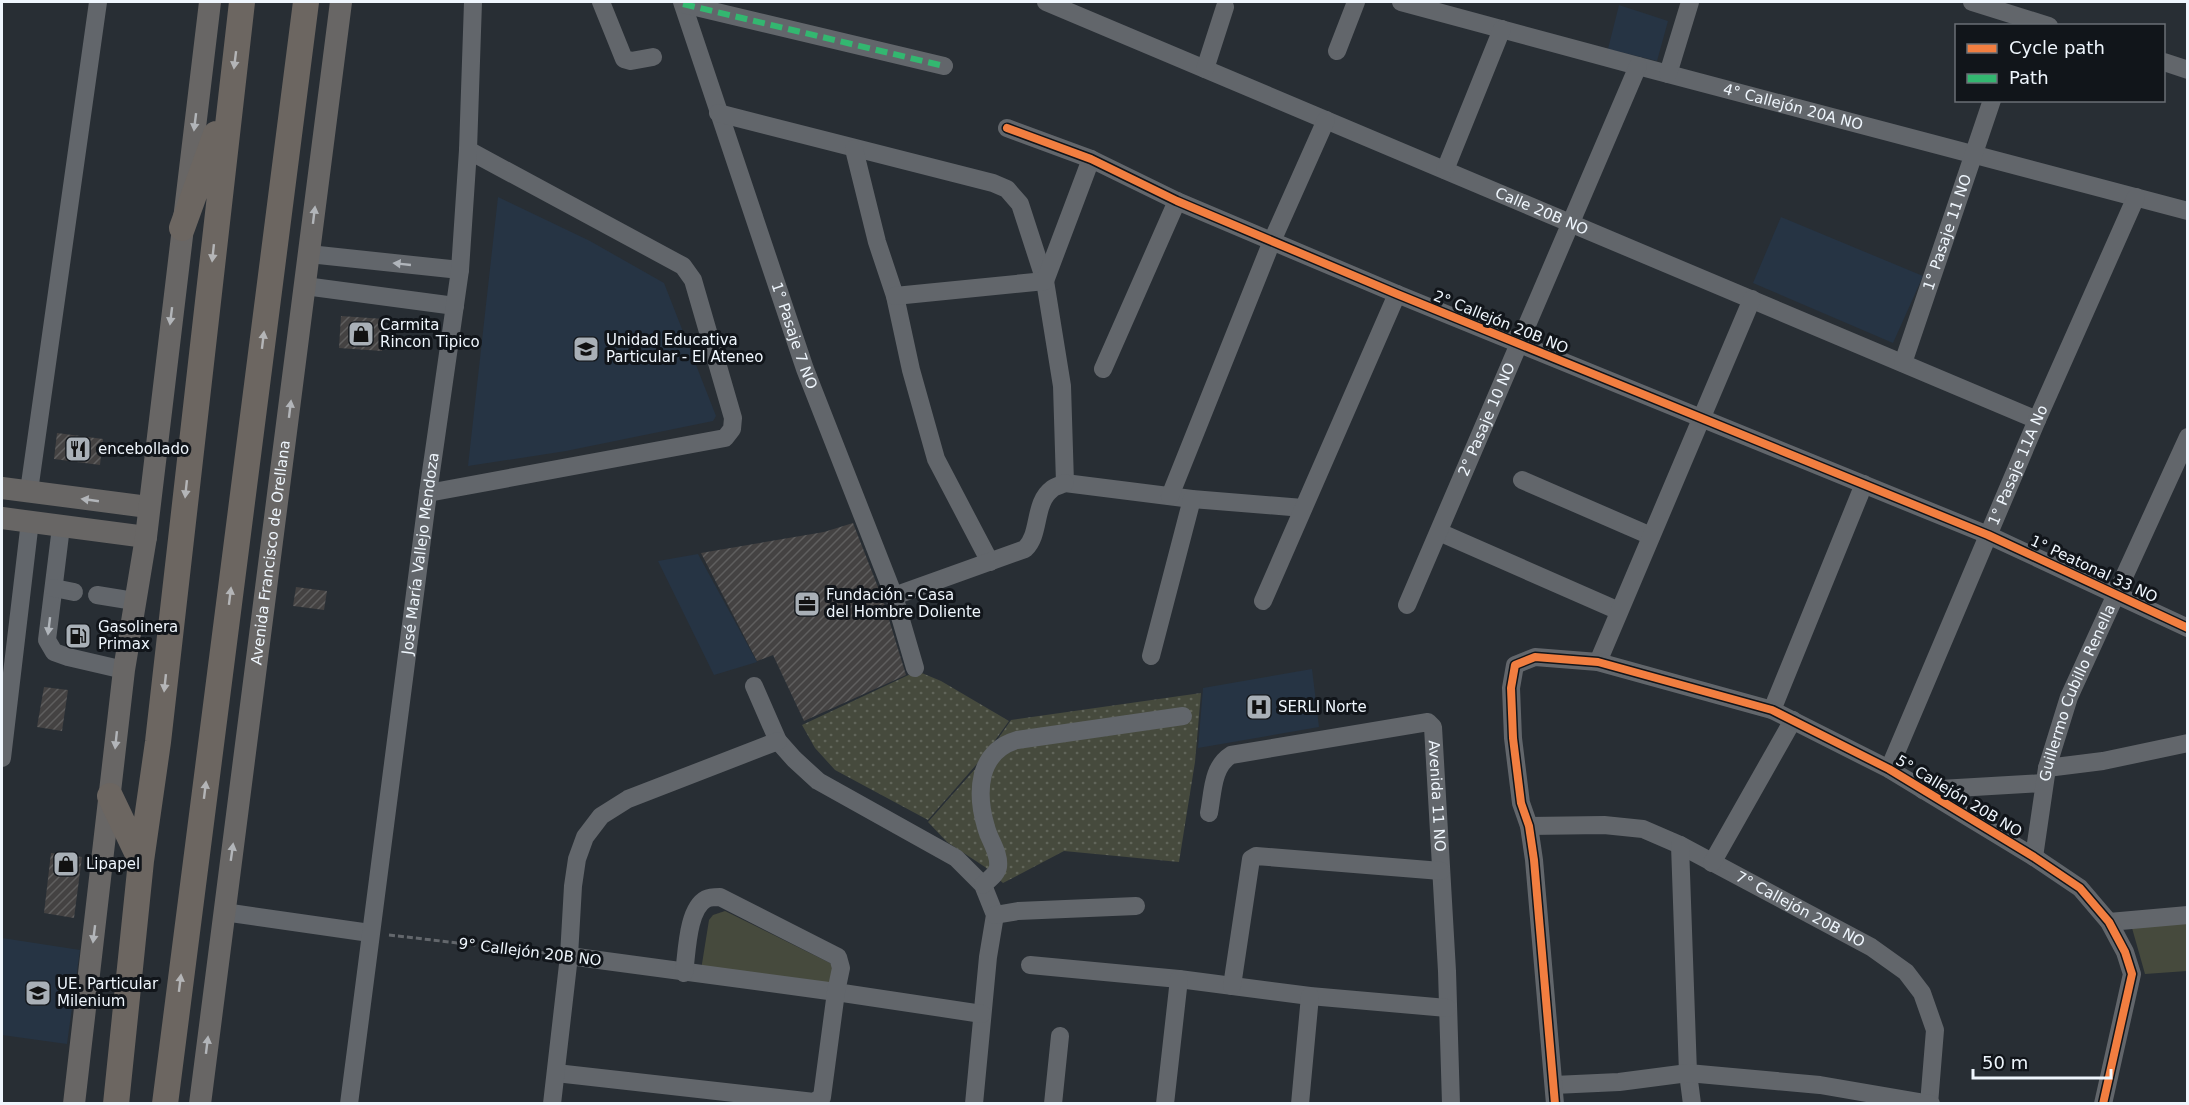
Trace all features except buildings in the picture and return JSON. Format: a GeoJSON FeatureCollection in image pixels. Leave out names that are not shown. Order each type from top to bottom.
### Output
{"type":"FeatureCollection","features":[{"type":"Feature","properties":{"kind":"highway"},"geometry":{"type":"LineString","coordinates":[[117,1104],[141,861],[158,742],[242,2]]}},
{"type":"Feature","properties":{"kind":"highway"},"geometry":{"type":"LineString","coordinates":[[165,1104],[306,2]]}},
{"type":"Feature","properties":{"kind":"highway"},"geometry":{"type":"LineString","coordinates":[[182,228],[231,91]]}},
{"type":"Feature","properties":{"kind":"highway"},"geometry":{"type":"LineString","coordinates":[[110,796],[141,861]]}},
{"type":"Feature","properties":{"kind":"main road"},"geometry":{"type":"LineString","coordinates":[[74,1104],[124,670],[146,537],[210,2]]}},
{"type":"Feature","properties":{"kind":"main road","name":"Avenida Francisco de Orellana"},"geometry":{"type":"LineString","coordinates":[[200,1104],[341,2]]}},
{"type":"Feature","properties":{"kind":"main road"},"geometry":{"type":"LineString","coordinates":[[2,488],[148,507]]}},
{"type":"Feature","properties":{"kind":"main road"},"geometry":{"type":"LineString","coordinates":[[2,518],[146,537]]}},
{"type":"Feature","properties":{"kind":"street"},"geometry":{"type":"LineString","coordinates":[[29,491],[98,2]]}},
{"type":"Feature","properties":{"kind":"street","name":"José María Vallejo Mendoza"},"geometry":{"type":"LineString","coordinates":[[349,1104],[428,493],[460,270],[468,150],[473,2]]}},
{"type":"Feature","properties":{"kind":"street"},"geometry":{"type":"LineString","coordinates":[[602,2],[624,59],[631,61],[653,57]]}},
{"type":"Feature","properties":{"kind":"street","name":"Calle 20B NO"},"geometry":{"type":"LineString","coordinates":[[1046,2],[1084,9],[1205,69],[2037,420]]}},
{"type":"Feature","properties":{"kind":"street"},"geometry":{"type":"LineString","coordinates":[[1337,51],[1356,2]]}},
{"type":"Feature","properties":{"kind":"street","name":"4° Callejón 20A NO"},"geometry":{"type":"LineString","coordinates":[[1401,2],[2187,211]]}},
{"type":"Feature","properties":{"kind":"street"},"geometry":{"type":"LineString","coordinates":[[1668,74],[1690,2]]}},
{"type":"Feature","properties":{"kind":"street"},"geometry":{"type":"LineString","coordinates":[[1972,2],[2021,14],[2044,24]]}},
{"type":"Feature","properties":{"kind":"street"},"geometry":{"type":"LineString","coordinates":[[682,3],[944,66]]}},
{"type":"Feature","properties":{"kind":"street","name":"1° Pasaje 7 NO"},"geometry":{"type":"LineString","coordinates":[[682,3],[805,369],[894,596],[915,668]]}},
{"type":"Feature","properties":{"kind":"street"},"geometry":{"type":"LineString","coordinates":[[1205,69],[1225,7]]}},
{"type":"Feature","properties":{"kind":"street"},"geometry":{"type":"LineString","coordinates":[[1444,170],[1502,29]]}},
{"type":"Feature","properties":{"kind":"street"},"geometry":{"type":"LineString","coordinates":[[2165,63],[2187,70]]}},
{"type":"Feature","properties":{"kind":"street","name":"2° Pasaje 10 NO"},"geometry":{"type":"LineString","coordinates":[[1407,606],[1638,66]]}},
{"type":"Feature","properties":{"kind":"street","name":"1° Pasaje 11 NO"},"geometry":{"type":"LineString","coordinates":[[1903,363],[1991,102]]}},
{"type":"Feature","properties":{"kind":"street"},"geometry":{"type":"LineString","coordinates":[[718,113],[993,183],[1008,189],[1020,204],[1045,281],[1062,386],[1065,483]]}},
{"type":"Feature","properties":{"kind":"street"},"geometry":{"type":"LineString","coordinates":[[1170,496],[1272,241],[1326,120]]}},
{"type":"Feature","properties":{"kind":"street","name":"2° Callejón 20B NO"},"geometry":{"type":"LineString","coordinates":[[1007,128],[1091,159],[1177,201],[1397,294],[1988,535]]}},
{"type":"Feature","properties":{"kind":"street"},"geometry":{"type":"LineString","coordinates":[[854,149],[877,242],[895,296],[911,370],[936,459],[990,562]]}},
{"type":"Feature","properties":{"kind":"street"},"geometry":{"type":"LineString","coordinates":[[428,493],[724,438],[732,429],[733,417],[693,280],[683,266],[468,150]]}},
{"type":"Feature","properties":{"kind":"street"},"geometry":{"type":"LineString","coordinates":[[1045,281],[1091,159]]}},
{"type":"Feature","properties":{"kind":"street","name":"1° Pasaje 11A No"},"geometry":{"type":"LineString","coordinates":[[1889,770],[2037,420],[2136,197]]}},
{"type":"Feature","properties":{"kind":"street"},"geometry":{"type":"LineString","coordinates":[[1103,369],[1177,201]]}},
{"type":"Feature","properties":{"kind":"street"},"geometry":{"type":"LineString","coordinates":[[309,254],[460,270]]}},
{"type":"Feature","properties":{"kind":"street"},"geometry":{"type":"LineString","coordinates":[[895,296],[1045,281]]}},
{"type":"Feature","properties":{"kind":"street"},"geometry":{"type":"LineString","coordinates":[[305,286],[455,306]]}},
{"type":"Feature","properties":{"kind":"street"},"geometry":{"type":"LineString","coordinates":[[1263,601],[1397,294]]}},
{"type":"Feature","properties":{"kind":"street"},"geometry":{"type":"LineString","coordinates":[[1598,662],[1752,299]]}},
{"type":"Feature","properties":{"kind":"street","name":"Guillermo Cubillo Renella"},"geometry":{"type":"LineString","coordinates":[[2034,857],[2045,776],[2069,696],[2187,436]]}},
{"type":"Feature","properties":{"kind":"street"},"geometry":{"type":"LineString","coordinates":[[1522,480],[1651,537]]}},
{"type":"Feature","properties":{"kind":"street"},"geometry":{"type":"LineString","coordinates":[[894,596],[1025,549],[1031,544],[1041,504],[1051,490],[1065,483],[1192,499],[1303,508]]}},
{"type":"Feature","properties":{"kind":"street"},"geometry":{"type":"LineString","coordinates":[[1772,710],[1864,484]]}},
{"type":"Feature","properties":{"kind":"street"},"geometry":{"type":"LineString","coordinates":[[1151,656],[1192,499]]}},
{"type":"Feature","properties":{"kind":"street"},"geometry":{"type":"LineString","coordinates":[[2,758],[30,521]]}},
{"type":"Feature","properties":{"kind":"street"},"geometry":{"type":"LineString","coordinates":[[61,527],[47,640],[54,652],[124,670]]}},
{"type":"Feature","properties":{"kind":"street"},"geometry":{"type":"LineString","coordinates":[[1439,532],[1619,611]]}},
{"type":"Feature","properties":{"kind":"street","name":"1° Peatonal 33 NO"},"geometry":{"type":"LineString","coordinates":[[1988,535],[2187,628]]}},
{"type":"Feature","properties":{"kind":"street"},"geometry":{"type":"LineString","coordinates":[[54,588],[74,592]]}},
{"type":"Feature","properties":{"kind":"street"},"geometry":{"type":"LineString","coordinates":[[97,595],[134,601]]}},
{"type":"Feature","properties":{"kind":"street","name":"5° Callejón 20B NO"},"geometry":{"type":"LineString","coordinates":[[1529,826],[1521,803],[1513,738],[1510,688],[1515,665],[1535,657],[1598,662],[1772,710],[1793,720],[1889,770],[2034,857],[2080,888],[2109,922],[2125,952],[2132,974],[2103,1104]]}},
{"type":"Feature","properties":{"kind":"street"},"geometry":{"type":"LineString","coordinates":[[754,686],[778,741],[818,781],[956,858],[983,885],[995,915],[988,957],[974,1104]]}},
{"type":"Feature","properties":{"kind":"street"},"geometry":{"type":"LineString","coordinates":[[983,885],[997,870],[998,863],[986,828],[980,783],[983,773],[1006,743],[1183,716]]}},
{"type":"Feature","properties":{"kind":"street"},"geometry":{"type":"LineString","coordinates":[[1712,863],[1793,720]]}},
{"type":"Feature","properties":{"kind":"street","name":"Avenida 11 NO"},"geometry":{"type":"LineString","coordinates":[[1209,813],[1217,771],[1221,761],[1231,755],[1428,722],[1433,727],[1451,1104]]}},
{"type":"Feature","properties":{"kind":"street"},"geometry":{"type":"LineString","coordinates":[[552,1104],[569,956],[577,859],[585,837],[601,816],[628,799],[778,741]]}},
{"type":"Feature","properties":{"kind":"street"},"geometry":{"type":"LineString","coordinates":[[1923,790],[2045,776],[2187,743]]}},
{"type":"Feature","properties":{"kind":"street","name":"7° Callejón 20B NO"},"geometry":{"type":"LineString","coordinates":[[1529,826],[1604,825],[1643,830],[1680,845],[1870,947],[1906,972],[1922,993],[1935,1030],[1930,1103]]}},
{"type":"Feature","properties":{"kind":"street"},"geometry":{"type":"LineString","coordinates":[[1529,826],[1534,860],[1555,1104]]}},
{"type":"Feature","properties":{"kind":"street"},"geometry":{"type":"LineString","coordinates":[[1680,845],[1688,1073],[1692,1104]]}},
{"type":"Feature","properties":{"kind":"street"},"geometry":{"type":"LineString","coordinates":[[1232,986],[1251,859],[1256,856],[1441,871]]}},
{"type":"Feature","properties":{"kind":"street"},"geometry":{"type":"LineString","coordinates":[[556,1073],[819,1101],[822,1097],[841,968],[838,957],[720,897],[707,898],[697,906],[692,920],[684,973]]}},
{"type":"Feature","properties":{"kind":"street"},"geometry":{"type":"LineString","coordinates":[[995,915],[1018,911],[1136,906]]}},
{"type":"Feature","properties":{"kind":"street"},"geometry":{"type":"LineString","coordinates":[[224,912],[370,933]]}},
{"type":"Feature","properties":{"kind":"street"},"geometry":{"type":"LineString","coordinates":[[2109,922],[2187,915]]}},
{"type":"Feature","properties":{"kind":"street","name":"9° Callejón 20B NO"},"geometry":{"type":"LineString","coordinates":[[569,956],[982,1014]]}},
{"type":"Feature","properties":{"kind":"street"},"geometry":{"type":"LineString","coordinates":[[1030,964],[1179,979],[1310,996],[1447,1008]]}},
{"type":"Feature","properties":{"kind":"street"},"geometry":{"type":"LineString","coordinates":[[1165,1104],[1179,979]]}},
{"type":"Feature","properties":{"kind":"street"},"geometry":{"type":"LineString","coordinates":[[1300,1104],[1310,996]]}},
{"type":"Feature","properties":{"kind":"street"},"geometry":{"type":"LineString","coordinates":[[1053,1104],[1060,1036]]}},
{"type":"Feature","properties":{"kind":"street"},"geometry":{"type":"LineString","coordinates":[[1554,1085],[1618,1082],[1688,1073],[1820,1085],[1930,1103]]}},
{"type":"Feature","properties":{"kind":"shaded area"},"geometry":{"type":"Polygon","coordinates":[[[1619,5],[1668,21],[1657,61],[1608,49],[1619,5]]]}},
{"type":"Feature","properties":{"kind":"shaded area","name":"Unidad Educativa Particular - El Ateneo"},"geometry":{"type":"Polygon","coordinates":[[[498,197],[590,241],[664,283],[716,416],[713,421],[566,451],[468,466],[498,197]]]}},
{"type":"Feature","properties":{"kind":"shaded area"},"geometry":{"type":"Polygon","coordinates":[[[1781,217],[1923,276],[1893,343],[1753,283],[1781,217]]]}},
{"type":"Feature","properties":{"kind":"shaded area"},"geometry":{"type":"Polygon","coordinates":[[[698,554],[757,662],[714,675],[658,561],[698,554]]]}},
{"type":"Feature","properties":{"kind":"shaded area","name":"SERLI Norte"},"geometry":{"type":"Polygon","coordinates":[[[1312,669],[1319,727],[1198,748],[1203,688],[1312,669]]]}},
{"type":"Feature","properties":{"kind":"shaded area","name":"UE. Particular Milenium"},"geometry":{"type":"Polygon","coordinates":[[[2,938],[80,950],[67,1044],[2,1035],[2,938]]]}},
{"type":"Feature","properties":{"kind":"green space"},"geometry":{"type":"Polygon","coordinates":[[[917,671],[941,681],[1009,721],[983,757],[928,820],[835,770],[815,748],[802,725],[917,671]]]}},
{"type":"Feature","properties":{"kind":"green space"},"geometry":{"type":"Polygon","coordinates":[[[1201,693],[1195,762],[1179,862],[1064,851],[1003,883],[985,867],[947,842],[928,822],[984,759],[1011,720],[1201,693]]]}},
{"type":"Feature","properties":{"kind":"green space"},"geometry":{"type":"Polygon","coordinates":[[[725,911],[830,963],[833,967],[830,987],[701,970],[709,920],[713,915],[725,911]]]}},
{"type":"Feature","properties":{"kind":"green space"},"geometry":{"type":"Polygon","coordinates":[[[2187,923],[2187,971],[2145,974],[2132,928],[2187,923]]]}},
{"type":"Feature","properties":{"kind":"marked path"},"geometry":{"type":"LineString","coordinates":[[683,4],[944,66]]}},
{"type":"Feature","properties":{"kind":"cycle path"},"geometry":{"type":"LineString","coordinates":[[1007,128],[1091,159],[1177,201],[1397,294],[1988,535],[2188,628]]}},
{"type":"Feature","properties":{"kind":"cycle path"},"geometry":{"type":"LineString","coordinates":[[1555,1104],[1534,860],[1529,826],[1521,803],[1513,738],[1511,688],[1515,665],[1535,657],[1598,662],[1772,710],[1889,769],[2034,857],[2080,888],[2109,922],[2125,952],[2132,974],[2103,1104]]}},
{"type":"Feature","properties":{"kind":"place","name":"Carmita Rincon Tipico"},"geometry":{"type":"Point","coordinates":[361,334]}},
{"type":"Feature","properties":{"kind":"place","name":"Unidad Educativa Particular - El Ateneo"},"geometry":{"type":"Point","coordinates":[586,349]}},
{"type":"Feature","properties":{"kind":"place","name":"encebollado"},"geometry":{"type":"Point","coordinates":[78,449]}},
{"type":"Feature","properties":{"kind":"place","name":"Fundación - Casa del Hombre Doliente"},"geometry":{"type":"Point","coordinates":[807,604]}},
{"type":"Feature","properties":{"kind":"place","name":"Gasolinera Primax"},"geometry":{"type":"Point","coordinates":[78,636]}},
{"type":"Feature","properties":{"kind":"place","name":"SERLI Norte"},"geometry":{"type":"Point","coordinates":[1259,707]}},
{"type":"Feature","properties":{"kind":"place","name":"Lipapel"},"geometry":{"type":"Point","coordinates":[66,864]}},
{"type":"Feature","properties":{"kind":"place","name":"UE. Particular Milenium"},"geometry":{"type":"Point","coordinates":[38,993]}}]}
